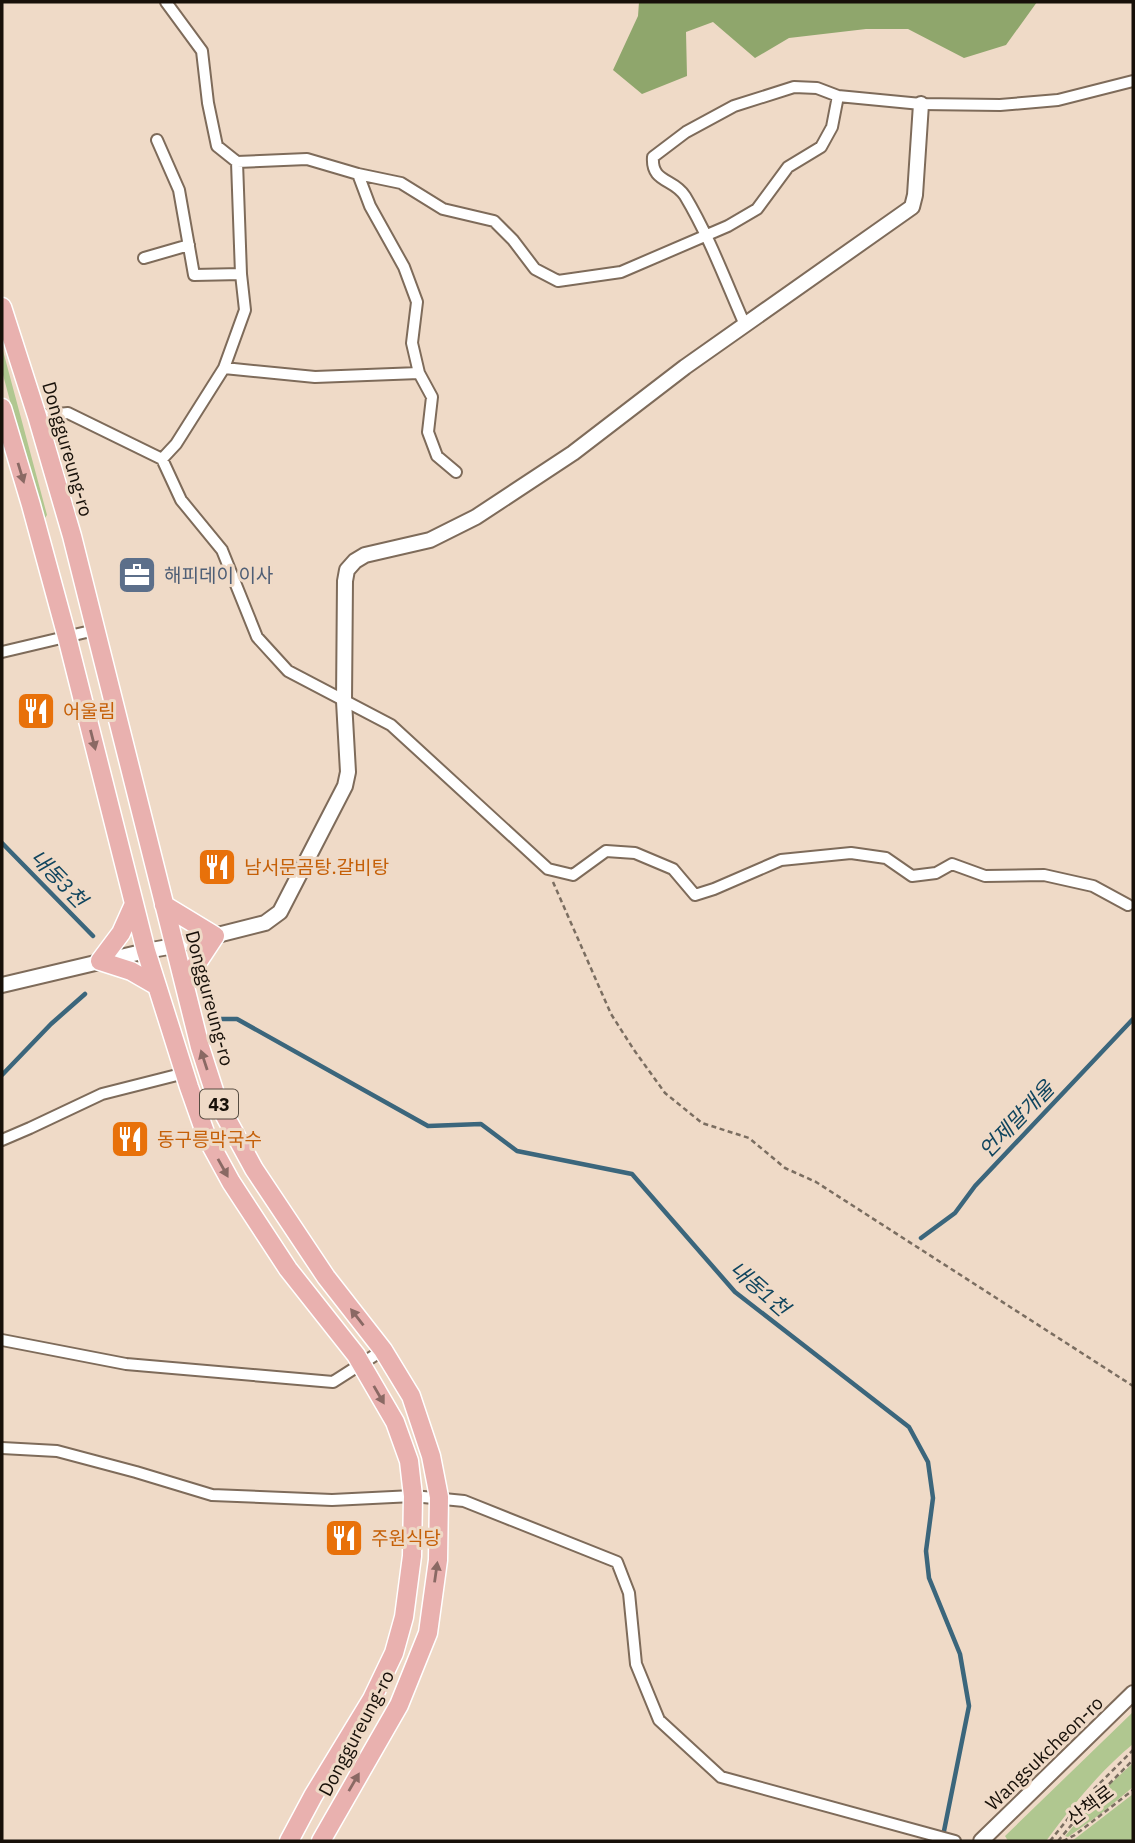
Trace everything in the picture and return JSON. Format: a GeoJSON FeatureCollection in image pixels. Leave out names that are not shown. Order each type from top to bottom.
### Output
{"type":"FeatureCollection","features":[{"type":"Feature","properties":{"kind":"main road","name":"Donggureung-ro"},"geometry":{"type":"LineString","coordinates":[[2,307],[72,536],[200,1047],[218,1102],[254,1169],[326,1277],[383,1350],[411,1396],[431,1456],[439,1497],[438,1559],[428,1633],[399,1705],[321,1841]]}},
{"type":"Feature","properties":{"kind":"main road","name":"Donggureung-ro"},"geometry":{"type":"LineString","coordinates":[[2,408],[67,637],[146,951],[207,1138],[231,1182],[288,1269],[356,1354],[395,1422],[409,1461],[413,1496],[412,1556],[404,1617],[394,1653],[372,1699],[289,1841]]}},
{"type":"Feature","properties":{"kind":"main road"},"geometry":{"type":"LineString","coordinates":[[134,904],[121,933],[100,961],[131,971],[157,986]]}},
{"type":"Feature","properties":{"kind":"main road"},"geometry":{"type":"LineString","coordinates":[[164,905],[215,936],[184,983]]}},
{"type":"Feature","properties":{"kind":"street"},"geometry":{"type":"LineString","coordinates":[[166,2],[202,51],[216,146],[237,162],[307,159],[401,183],[443,209],[494,220],[536,269],[558,281],[621,272],[728,226],[757,209],[788,167],[821,147],[832,127],[838,96]]}},
{"type":"Feature","properties":{"kind":"street"},"geometry":{"type":"LineString","coordinates":[[745,325],[683,192],[656,174],[652,165],[653,157],[686,132],[734,106],[794,87],[817,88],[838,96],[921,104],[1000,105],[1058,100],[1133,81]]}},
{"type":"Feature","properties":{"kind":"street"},"geometry":{"type":"LineString","coordinates":[[2,985],[265,923],[280,912],[345,786],[348,772],[344,701],[347,570],[355,561],[366,555],[430,540],[476,517],[573,453],[685,367],[912,207],[921,104]]}},
{"type":"Feature","properties":{"kind":"street"},"geometry":{"type":"LineString","coordinates":[[156,140],[179,190],[194,275],[241,274]]}},
{"type":"Feature","properties":{"kind":"street"},"geometry":{"type":"LineString","coordinates":[[162,459],[176,444],[224,368],[245,310],[237,162]]}},
{"type":"Feature","properties":{"kind":"street"},"geometry":{"type":"LineString","coordinates":[[358,174],[370,206],[404,267],[417,302],[412,343],[419,373],[432,397],[428,432],[437,456],[456,472]]}},
{"type":"Feature","properties":{"kind":"street"},"geometry":{"type":"LineString","coordinates":[[144,258],[189,245]]}},
{"type":"Feature","properties":{"kind":"street"},"geometry":{"type":"LineString","coordinates":[[224,368],[315,377],[419,373]]}},
{"type":"Feature","properties":{"kind":"street"},"geometry":{"type":"LineString","coordinates":[[37,416],[68,413],[162,459],[181,500],[222,550],[257,637],[288,671],[391,725],[548,869],[573,875],[606,851],[635,853],[673,869],[695,895],[781,860],[851,853],[886,858],[912,876],[936,873],[953,864],[985,876],[1045,875],[1093,886],[1128,905]]}},
{"type":"Feature","properties":{"kind":"street"},"geometry":{"type":"LineString","coordinates":[[2,652],[95,630]]}},
{"type":"Feature","properties":{"kind":"street"},"geometry":{"type":"LineString","coordinates":[[2,1140],[102,1094],[185,1073]]}},
{"type":"Feature","properties":{"kind":"street"},"geometry":{"type":"LineString","coordinates":[[2,1340],[125,1364],[332,1382],[383,1350]]}},
{"type":"Feature","properties":{"kind":"street"},"geometry":{"type":"LineString","coordinates":[[2,1448],[57,1451],[212,1495],[332,1500],[413,1496],[464,1501],[617,1562],[629,1593],[636,1664],[659,1720],[722,1777],[955,1841]]}},
{"type":"Feature","properties":{"kind":"street","name":"Wangsukcheon-ro"},"geometry":{"type":"LineString","coordinates":[[981,1841],[1133,1693]]}},
{"type":"Feature","properties":{"kind":"path"},"geometry":{"type":"LineString","coordinates":[[548,869],[611,1014],[665,1093],[702,1123],[749,1138],[785,1168],[816,1182],[1133,1386]]}},
{"type":"Feature","properties":{"kind":"path"},"geometry":{"type":"LineString","coordinates":[[1051,1841],[1083,1800],[1133,1750]]}},
{"type":"Feature","properties":{"kind":"path"},"geometry":{"type":"LineString","coordinates":[[1060,1841],[1095,1798],[1133,1760]]}},
{"type":"Feature","properties":{"kind":"path","name":"산책로"},"geometry":{"type":"LineString","coordinates":[[1060,1841],[1076,1835],[1133,1790]]}},
{"type":"Feature","properties":{"kind":"green space"},"geometry":{"type":"Polygon","coordinates":[[[639,2],[1037,2],[1006,45],[964,58],[908,29],[866,29],[789,38],[755,58],[713,22],[686,32],[687,76],[642,94],[613,70],[638,16],[639,2]]]}},
{"type":"Feature","properties":{"kind":"green space"},"geometry":{"type":"Polygon","coordinates":[[[2,347],[47,515],[45,518],[41,517],[2,371],[2,347]]]}},
{"type":"Feature","properties":{"kind":"green space"},"geometry":{"type":"Polygon","coordinates":[[[1133,1712],[1133,1744],[1086,1790],[1046,1841],[1008,1841],[1005,1836],[1133,1712]]]}},
{"type":"Feature","properties":{"kind":"green space"},"geometry":{"type":"Polygon","coordinates":[[[1133,1763],[1133,1787],[1103,1812],[1068,1837],[1065,1836],[1108,1786],[1133,1763]]]}},
{"type":"Feature","properties":{"kind":"green space"},"geometry":{"type":"Polygon","coordinates":[[[1133,1794],[1133,1841],[1072,1841],[1133,1794]]]}},
{"type":"Feature","properties":{"kind":"waterway","name":"내동3천"},"geometry":{"type":"LineString","coordinates":[[2,843],[93,936]]}},
{"type":"Feature","properties":{"kind":"waterway","name":"내동1천"},"geometry":{"type":"LineString","coordinates":[[2,1075],[51,1024],[85,994]]}},
{"type":"Feature","properties":{"kind":"waterway","name":"내동1천"},"geometry":{"type":"LineString","coordinates":[[210,1019],[237,1019],[428,1126],[481,1124],[517,1151],[632,1174],[735,1292],[909,1427],[928,1462],[933,1498],[926,1551],[929,1578],[960,1654],[969,1706],[943,1836]]}},
{"type":"Feature","properties":{"kind":"waterway","name":"언제말개울"},"geometry":{"type":"LineString","coordinates":[[921,1238],[955,1213],[975,1186],[1133,1019]]}},
{"type":"Feature","properties":{"kind":"place","name":"해피데이 이사"},"geometry":{"type":"Point","coordinates":[137,575]}},
{"type":"Feature","properties":{"kind":"place","name":"어울림"},"geometry":{"type":"Point","coordinates":[36,711]}},
{"type":"Feature","properties":{"kind":"place","name":"남서문곰탕.갈비탕"},"geometry":{"type":"Point","coordinates":[217,867]}},
{"type":"Feature","properties":{"kind":"place","name":"동구릉막국수"},"geometry":{"type":"Point","coordinates":[130,1139]}},
{"type":"Feature","properties":{"kind":"place","name":"주원식당"},"geometry":{"type":"Point","coordinates":[344,1538]}}]}
